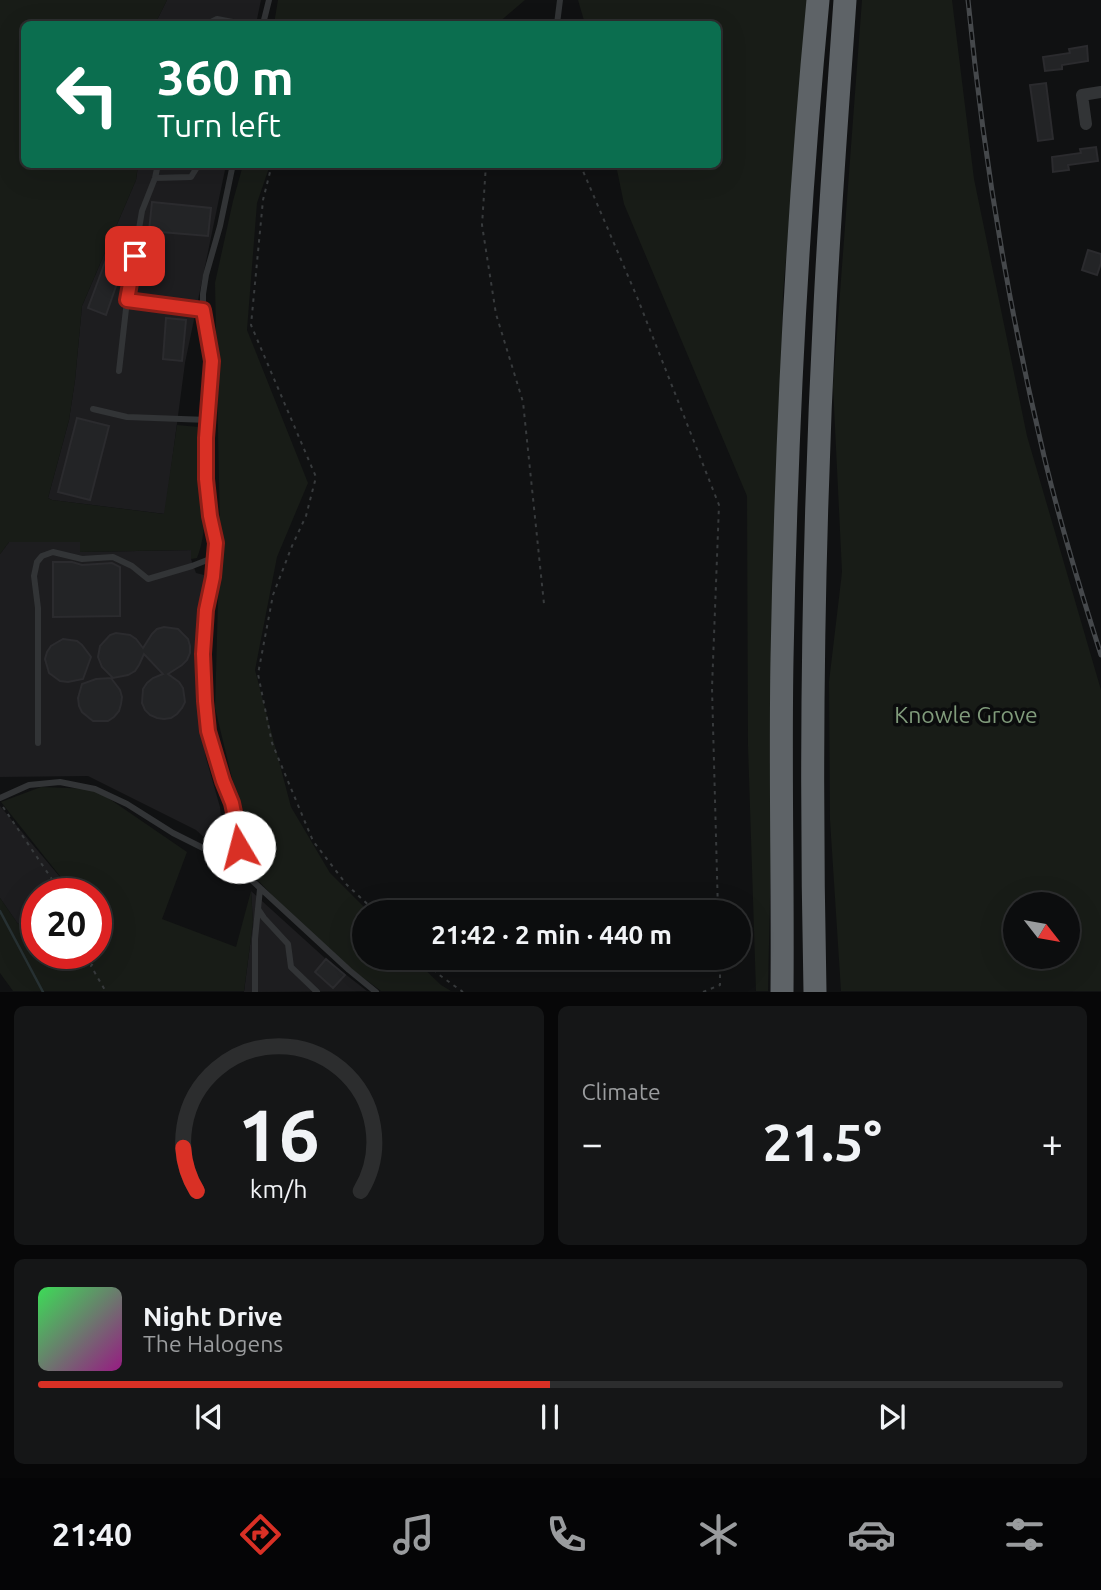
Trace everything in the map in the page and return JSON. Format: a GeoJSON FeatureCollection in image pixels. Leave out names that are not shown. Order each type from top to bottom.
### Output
{"type":"FeatureCollection","features":[{"type":"Feature","properties":{"kind":"highway"},"geometry":{"type":"LineString","coordinates":[[782,992],[785,520],[797,258],[818,0]]}},
{"type":"Feature","properties":{"kind":"highway"},"geometry":{"type":"LineString","coordinates":[[816,992],[813,852],[817,505],[825,305],[845,0]]}},
{"type":"Feature","properties":{"kind":"street"},"geometry":{"type":"LineString","coordinates":[[1086,124],[1081,88],[1101,92]]}},
{"type":"Feature","properties":{"kind":"lane"},"geometry":{"type":"LineString","coordinates":[[264,21],[269,0]]}},
{"type":"Feature","properties":{"kind":"lane"},"geometry":{"type":"LineString","coordinates":[[557,21],[560,0]]}},
{"type":"Feature","properties":{"kind":"lane"},"geometry":{"type":"LineString","coordinates":[[119,371],[127,300],[142,211],[157,168]]}},
{"type":"Feature","properties":{"kind":"lane"},"geometry":{"type":"LineString","coordinates":[[156,178],[191,177],[197,168]]}},
{"type":"Feature","properties":{"kind":"lane"},"geometry":{"type":"LineString","coordinates":[[232,168],[203,294],[203,310],[212,361],[206,479],[216,543],[206,610],[203,654],[208,731],[232,803],[238,831],[239,847],[233,863]]}},
{"type":"Feature","properties":{"kind":"lane"},"geometry":{"type":"LineString","coordinates":[[127,300],[203,310]]}},
{"type":"Feature","properties":{"kind":"lane"},"geometry":{"type":"LineString","coordinates":[[93,410],[127,417],[208,420]]}},
{"type":"Feature","properties":{"kind":"lane"},"geometry":{"type":"LineString","coordinates":[[38,743],[38,608],[34,576],[37,562],[42,556],[52,552],[82,559],[113,557],[132,566],[148,579],[215,557]]}},
{"type":"Feature","properties":{"kind":"lane"},"geometry":{"type":"LineString","coordinates":[[0,798],[29,785],[60,782],[95,789],[127,804],[173,833],[233,863],[376,992]]}},
{"type":"Feature","properties":{"kind":"lane"},"geometry":{"type":"LineString","coordinates":[[255,992],[255,939],[260,889]]}},
{"type":"Feature","properties":{"kind":"lane"},"geometry":{"type":"LineString","coordinates":[[258,909],[288,944],[291,967],[317,992]]}},
{"type":"Feature","properties":{"kind":"path"},"geometry":{"type":"LineString","coordinates":[[271,168],[263,200],[251,325],[316,477],[306,516],[273,595],[258,674],[272,743],[313,841],[347,885],[363,900]]}},
{"type":"Feature","properties":{"kind":"path"},"geometry":{"type":"LineString","coordinates":[[486,168],[482,225],[496,314],[523,402],[544,604]]}},
{"type":"Feature","properties":{"kind":"path"},"geometry":{"type":"LineString","coordinates":[[582,168],[637,297],[719,505],[712,688],[718,900]]}},
{"type":"Feature","properties":{"kind":"path"},"geometry":{"type":"LineString","coordinates":[[0,803],[51,878]]}},
{"type":"Feature","properties":{"kind":"path"},"geometry":{"type":"LineString","coordinates":[[94,969],[106,992]]}},
{"type":"Feature","properties":{"kind":"path"},"geometry":{"type":"LineString","coordinates":[[434,970],[463,992]]}},
{"type":"Feature","properties":{"kind":"path"},"geometry":{"type":"LineString","coordinates":[[703,992],[720,985],[720,970]]}},
{"type":"Feature","properties":{"kind":"shaded area"},"geometry":{"type":"Polygon","coordinates":[[[167,0],[261,0],[257,21],[156,21],[167,0]]]}},
{"type":"Feature","properties":{"kind":"shaded area"},"geometry":{"type":"Polygon","coordinates":[[[138,168],[225,168],[185,363],[165,514],[48,498],[69,420],[82,306],[136,180],[138,168]]]}},
{"type":"Feature","properties":{"kind":"shaded area"},"geometry":{"type":"Polygon","coordinates":[[[9,542],[80,542],[80,552],[192,550],[191,559],[196,573],[208,576],[199,616],[198,709],[206,758],[220,807],[224,842],[217,845],[208,841],[196,830],[88,776],[0,777],[0,554],[9,542]]]}},
{"type":"Feature","properties":{"kind":"shaded area"},"geometry":{"type":"Polygon","coordinates":[[[0,806],[61,878],[21,878],[21,922],[18,924],[0,898],[0,806]]]}},
{"type":"Feature","properties":{"kind":"shaded area"},"geometry":{"type":"Polygon","coordinates":[[[251,891],[326,959],[367,991],[244,992],[253,922],[251,891]]]}},
{"type":"Feature","properties":{"kind":"green space"},"geometry":{"type":"Polygon","coordinates":[[[0,0],[167,0],[156,21],[21,21],[21,168],[138,168],[136,180],[82,306],[69,420],[48,498],[164,514],[177,425],[199,427],[205,511],[197,558],[191,559],[191,550],[80,552],[80,542],[9,542],[0,554],[0,0]]]}},
{"type":"Feature","properties":{"kind":"green space"},"geometry":{"type":"Polygon","coordinates":[[[278,0],[525,0],[500,21],[274,21],[278,0]]]}},
{"type":"Feature","properties":{"kind":"green space"},"geometry":{"type":"Polygon","coordinates":[[[578,0],[808,0],[783,293],[768,991],[756,991],[748,746],[747,496],[624,204],[617,168],[721,168],[721,21],[584,21],[578,0]]]}},
{"type":"Feature","properties":{"kind":"green space","name":"Knowle Grove"},"geometry":{"type":"Polygon","coordinates":[[[862,0],[952,0],[974,179],[1027,436],[1101,690],[1101,991],[841,991],[830,820],[829,682],[842,572],[833,386],[862,0]]]}},
{"type":"Feature","properties":{"kind":"green space"},"geometry":{"type":"Polygon","coordinates":[[[242,168],[269,168],[257,203],[247,330],[308,483],[277,557],[255,670],[291,807],[330,873],[357,900],[352,900],[352,969],[297,921],[250,872],[246,836],[215,708],[220,530],[215,283],[242,168]]]}},
{"type":"Feature","properties":{"kind":"green space"},"geometry":{"type":"Polygon","coordinates":[[[41,787],[95,789],[187,852],[162,919],[236,947],[251,891],[253,922],[244,991],[13,991],[0,973],[0,898],[18,924],[21,922],[21,969],[112,969],[112,878],[61,878],[1,802],[41,787]]]}},
{"type":"Feature","properties":{"kind":"green space"},"geometry":{"type":"Polygon","coordinates":[[[353,970],[425,970],[451,991],[381,991],[353,970]]]}},
{"type":"Feature","properties":{"kind":"building"},"geometry":{"type":"Polygon","coordinates":[[[1087,46],[1088,61],[1045,71],[1043,57],[1070,53],[1069,49],[1087,46]]]}},
{"type":"Feature","properties":{"kind":"building"},"geometry":{"type":"Polygon","coordinates":[[[1046,83],[1053,139],[1038,141],[1030,85],[1046,83]]]}},
{"type":"Feature","properties":{"kind":"building"},"geometry":{"type":"Polygon","coordinates":[[[1096,147],[1098,161],[1068,165],[1069,170],[1053,172],[1052,157],[1081,153],[1080,149],[1096,147]]]}},
{"type":"Feature","properties":{"kind":"building"},"geometry":{"type":"Polygon","coordinates":[[[152,202],[211,208],[208,236],[149,231],[152,202]]]}},
{"type":"Feature","properties":{"kind":"building"},"geometry":{"type":"Polygon","coordinates":[[[1088,250],[1101,254],[1097,275],[1082,270],[1088,250]]]}},
{"type":"Feature","properties":{"kind":"building"},"geometry":{"type":"Polygon","coordinates":[[[107,257],[124,263],[106,315],[88,308],[107,257]]]}},
{"type":"Feature","properties":{"kind":"building"},"geometry":{"type":"Polygon","coordinates":[[[166,318],[186,320],[182,361],[163,359],[166,318]]]}},
{"type":"Feature","properties":{"kind":"building"},"geometry":{"type":"Polygon","coordinates":[[[77,418],[109,426],[90,500],[58,492],[77,418]]]}},
{"type":"Feature","properties":{"kind":"building"},"geometry":{"type":"Polygon","coordinates":[[[53,562],[82,565],[112,563],[120,567],[120,616],[53,617],[53,562]]]}},
{"type":"Feature","properties":{"kind":"building"},"geometry":{"type":"Polygon","coordinates":[[[157,629],[178,629],[188,639],[190,653],[182,665],[168,674],[183,688],[185,702],[177,714],[164,719],[150,715],[142,703],[143,689],[147,683],[163,674],[144,654],[135,671],[113,678],[102,667],[98,657],[100,646],[110,635],[130,635],[143,648],[157,629]]]}},
{"type":"Feature","properties":{"kind":"building"},"geometry":{"type":"Polygon","coordinates":[[[63,639],[77,641],[91,657],[83,679],[60,681],[49,673],[45,659],[47,652],[51,646],[63,639]]]}},
{"type":"Feature","properties":{"kind":"building"},"geometry":{"type":"Polygon","coordinates":[[[111,678],[122,697],[119,711],[108,721],[93,721],[79,706],[82,684],[111,678]]]}},
{"type":"Feature","properties":{"kind":"building"},"geometry":{"type":"Polygon","coordinates":[[[326,959],[345,975],[333,988],[315,972],[326,959]]]}},
{"type":"Feature","properties":{"kind":"waterway"},"geometry":{"type":"LineString","coordinates":[[0,911],[43,992]]}},
{"type":"Feature","properties":{"kind":"railway"},"geometry":{"type":"LineString","coordinates":[[968,0],[989,172],[1019,343],[1057,506],[1101,655]]}},
{"type":"Feature","properties":{"kind":"route"},"geometry":{"type":"LineString","coordinates":[[135,256],[127,300],[203,310],[209,341],[212,361],[206,479],[216,543],[206,610],[203,654],[205,701],[208,731],[232,803],[239,847]]}}]}
